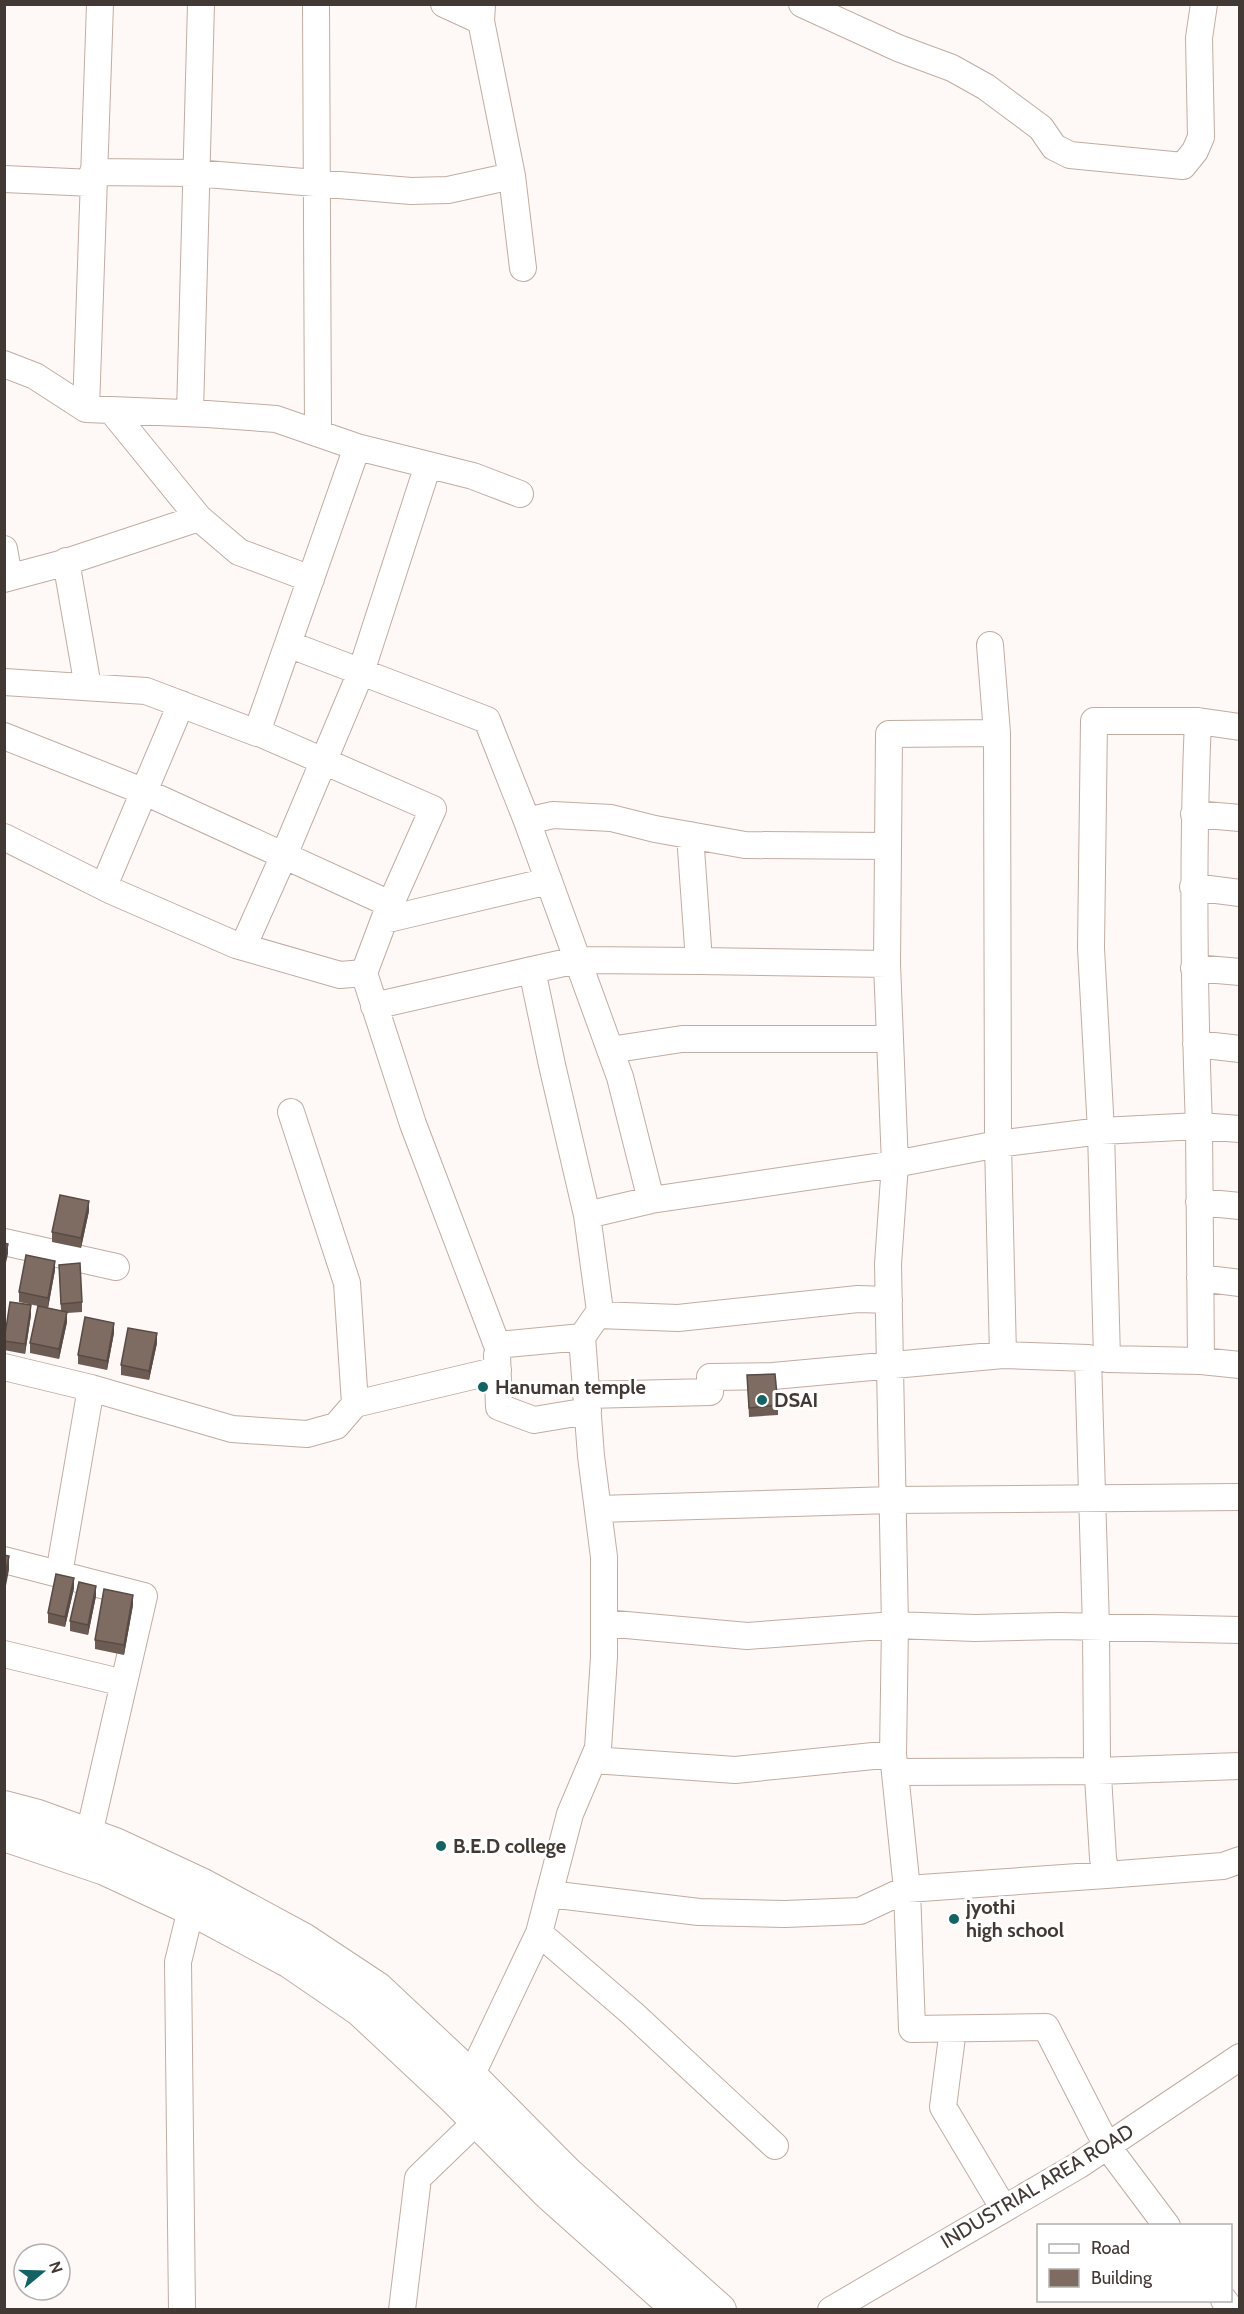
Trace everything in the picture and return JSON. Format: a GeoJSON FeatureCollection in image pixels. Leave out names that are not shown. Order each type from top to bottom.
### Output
{"type":"FeatureCollection","features":[{"type":"Feature","properties":{"kind":"main road"},"geometry":{"type":"LineString","coordinates":[[4,1807],[38,1816],[115,1844],[197,1897],[297,1951],[369,1999],[462,2086],[567,2173],[720,2310]]}},
{"type":"Feature","properties":{"kind":"main road"},"geometry":{"type":"LineString","coordinates":[[4,1835],[197,1897]]}},
{"type":"Feature","properties":{"kind":"main road"},"geometry":{"type":"LineString","coordinates":[[462,2086],[477,2121],[548,2193],[679,2310]]}},
{"type":"Feature","properties":{"kind":"street"},"geometry":{"type":"LineString","coordinates":[[98,409],[93,178],[100,4]]}},
{"type":"Feature","properties":{"kind":"street"},"geometry":{"type":"LineString","coordinates":[[190,413],[201,4]]}},
{"type":"Feature","properties":{"kind":"street"},"geometry":{"type":"LineString","coordinates":[[316,4],[318,432]]}},
{"type":"Feature","properties":{"kind":"street"},"geometry":{"type":"LineString","coordinates":[[444,4],[482,13],[512,176],[523,268]]}},
{"type":"Feature","properties":{"kind":"street"},"geometry":{"type":"LineString","coordinates":[[802,4],[898,48],[952,68],[986,87],[1041,128],[1054,147],[1070,155],[1183,166],[1195,151],[1201,137],[1199,38],[1204,4]]}},
{"type":"Feature","properties":{"kind":"street"},"geometry":{"type":"LineString","coordinates":[[4,179],[195,173],[317,181],[411,191],[448,190],[512,176]]}},
{"type":"Feature","properties":{"kind":"street"},"geometry":{"type":"LineString","coordinates":[[4,364],[35,376],[98,409],[199,518],[239,552],[311,579]]}},
{"type":"Feature","properties":{"kind":"street"},"geometry":{"type":"LineString","coordinates":[[98,409],[276,419],[357,447],[473,476],[520,494]]}},
{"type":"Feature","properties":{"kind":"street"},"geometry":{"type":"LineString","coordinates":[[257,733],[357,447]]}},
{"type":"Feature","properties":{"kind":"street"},"geometry":{"type":"LineString","coordinates":[[243,947],[361,672],[428,465]]}},
{"type":"Feature","properties":{"kind":"street"},"geometry":{"type":"LineString","coordinates":[[4,549],[7,578],[199,518]]}},
{"type":"Feature","properties":{"kind":"street"},"geometry":{"type":"LineString","coordinates":[[66,561],[88,687]]}},
{"type":"Feature","properties":{"kind":"street"},"geometry":{"type":"LineString","coordinates":[[288,644],[487,720],[527,821],[620,1077],[651,1200]]}},
{"type":"Feature","properties":{"kind":"street"},"geometry":{"type":"LineString","coordinates":[[990,645],[997,733],[998,1144],[1003,1355]]}},
{"type":"Feature","properties":{"kind":"street"},"geometry":{"type":"LineString","coordinates":[[4,682],[146,691],[257,733],[433,809],[387,912],[364,973],[413,1125],[497,1345],[499,1407],[534,1420],[587,1403],[710,1392],[710,1377],[773,1376],[1003,1355],[1201,1361],[1239,1365]]}},
{"type":"Feature","properties":{"kind":"street"},"geometry":{"type":"LineString","coordinates":[[105,886],[181,704]]}},
{"type":"Feature","properties":{"kind":"street"},"geometry":{"type":"LineString","coordinates":[[1106,1875],[1097,1771],[1092,1497],[1098,1358],[1101,1131],[1091,948],[1094,721],[1198,721],[1239,727]]}},
{"type":"Feature","properties":{"kind":"street"},"geometry":{"type":"LineString","coordinates":[[1198,721],[1193,887],[1199,1126],[1201,1361]]}},
{"type":"Feature","properties":{"kind":"street"},"geometry":{"type":"LineString","coordinates":[[997,733],[889,734],[887,964],[895,1164],[888,1264],[894,1763],[908,1888],[912,2029],[1046,2027],[1107,2146],[1166,2224]]}},
{"type":"Feature","properties":{"kind":"street"},"geometry":{"type":"LineString","coordinates":[[4,736],[145,792],[284,855],[387,912],[549,881]]}},
{"type":"Feature","properties":{"kind":"street"},"geometry":{"type":"LineString","coordinates":[[1194,814],[1239,818]]}},
{"type":"Feature","properties":{"kind":"street"},"geometry":{"type":"LineString","coordinates":[[527,821],[553,815],[611,818],[655,830],[745,844],[888,846]]}},
{"type":"Feature","properties":{"kind":"street"},"geometry":{"type":"LineString","coordinates":[[690,835],[699,961]]}},
{"type":"Feature","properties":{"kind":"street"},"geometry":{"type":"LineString","coordinates":[[4,837],[105,886],[243,947],[340,975],[364,973]]}},
{"type":"Feature","properties":{"kind":"street"},"geometry":{"type":"LineString","coordinates":[[1193,887],[1239,893]]}},
{"type":"Feature","properties":{"kind":"street"},"geometry":{"type":"LineString","coordinates":[[374,1006],[577,960],[887,964]]}},
{"type":"Feature","properties":{"kind":"street"},"geometry":{"type":"LineString","coordinates":[[1194,968],[1239,972]]}},
{"type":"Feature","properties":{"kind":"street"},"geometry":{"type":"LineString","coordinates":[[462,2086],[539,1933],[570,1814],[598,1748],[604,1657],[604,1557],[582,1336],[600,1311],[587,1215],[532,970]]}},
{"type":"Feature","properties":{"kind":"street"},"geometry":{"type":"LineString","coordinates":[[610,1050],[682,1040],[890,1039]]}},
{"type":"Feature","properties":{"kind":"street"},"geometry":{"type":"LineString","coordinates":[[1196,1044],[1239,1049]]}},
{"type":"Feature","properties":{"kind":"street"},"geometry":{"type":"LineString","coordinates":[[291,1112],[347,1282],[355,1404]]}},
{"type":"Feature","properties":{"kind":"street"},"geometry":{"type":"LineString","coordinates":[[587,1215],[651,1200],[895,1164],[998,1144],[1101,1131],[1199,1126],[1239,1129]]}},
{"type":"Feature","properties":{"kind":"street"},"geometry":{"type":"LineString","coordinates":[[1199,1203],[1239,1206]]}},
{"type":"Feature","properties":{"kind":"street"},"geometry":{"type":"LineString","coordinates":[[4,1242],[116,1267]]}},
{"type":"Feature","properties":{"kind":"street"},"geometry":{"type":"LineString","coordinates":[[1200,1278],[1239,1283]]}},
{"type":"Feature","properties":{"kind":"street"},"geometry":{"type":"LineString","coordinates":[[598,1315],[678,1318],[858,1299],[889,1300]]}},
{"type":"Feature","properties":{"kind":"street"},"geometry":{"type":"LineString","coordinates":[[497,1345],[582,1336]]}},
{"type":"Feature","properties":{"kind":"street"},"geometry":{"type":"LineString","coordinates":[[4,1367],[91,1388],[232,1429],[307,1434],[336,1426],[355,1404],[498,1370]]}},
{"type":"Feature","properties":{"kind":"street"},"geometry":{"type":"LineString","coordinates":[[59,1574],[91,1388]]}},
{"type":"Feature","properties":{"kind":"street"},"geometry":{"type":"LineString","coordinates":[[598,1509],[892,1500],[1239,1497]]}},
{"type":"Feature","properties":{"kind":"street"},"geometry":{"type":"LineString","coordinates":[[4,1560],[144,1596],[89,1834]]}},
{"type":"Feature","properties":{"kind":"street"},"geometry":{"type":"LineString","coordinates":[[604,1623],[747,1636],[894,1625],[975,1628],[1096,1627],[1239,1630]]}},
{"type":"Feature","properties":{"kind":"street"},"geometry":{"type":"LineString","coordinates":[[4,1654],[124,1683]]}},
{"type":"Feature","properties":{"kind":"street"},"geometry":{"type":"LineString","coordinates":[[593,1760],[735,1770],[894,1763],[1097,1771],[1239,1766]]}},
{"type":"Feature","properties":{"kind":"street"},"geometry":{"type":"LineString","coordinates":[[549,1894],[699,1912],[785,1914],[860,1911],[908,1888],[1223,1866],[1239,1860]]}},
{"type":"Feature","properties":{"kind":"street"},"geometry":{"type":"LineString","coordinates":[[182,2310],[178,1962],[197,1897]]}},
{"type":"Feature","properties":{"kind":"street"},"geometry":{"type":"LineString","coordinates":[[539,1933],[633,2014],[775,2146]]}},
{"type":"Feature","properties":{"kind":"street"},"geometry":{"type":"LineString","coordinates":[[953,2029],[943,2107],[1004,2208]]}},
{"type":"Feature","properties":{"kind":"street","name":"INDUSTRIAL AREA ROAD"},"geometry":{"type":"LineString","coordinates":[[831,2310],[1107,2146],[1239,2057]]}},
{"type":"Feature","properties":{"kind":"street"},"geometry":{"type":"LineString","coordinates":[[402,2310],[418,2178],[477,2121]]}},
{"type":"Feature","properties":{"kind":"building"},"geometry":{"type":"Polygon","coordinates":[[[60,1195],[89,1201],[81,1238],[52,1232],[60,1195]]]}},
{"type":"Feature","properties":{"kind":"building"},"geometry":{"type":"Polygon","coordinates":[[[4,1243],[8,1244],[4,1261],[4,1243]]]}},
{"type":"Feature","properties":{"kind":"building"},"geometry":{"type":"Polygon","coordinates":[[[26,1255],[55,1261],[48,1298],[19,1292],[26,1255]]]}},
{"type":"Feature","properties":{"kind":"building"},"geometry":{"type":"Polygon","coordinates":[[[80,1263],[82,1302],[61,1304],[59,1265],[80,1263]]]}},
{"type":"Feature","properties":{"kind":"building"},"geometry":{"type":"Polygon","coordinates":[[[10,1302],[31,1305],[25,1344],[4,1341],[10,1302]]]}},
{"type":"Feature","properties":{"kind":"building"},"geometry":{"type":"Polygon","coordinates":[[[38,1306],[67,1312],[59,1349],[30,1343],[38,1306]]]}},
{"type":"Feature","properties":{"kind":"building"},"geometry":{"type":"Polygon","coordinates":[[[85,1317],[114,1323],[107,1361],[78,1355],[85,1317]]]}},
{"type":"Feature","properties":{"kind":"building"},"geometry":{"type":"Polygon","coordinates":[[[128,1328],[157,1333],[149,1371],[121,1365],[128,1328]]]}},
{"type":"Feature","properties":{"kind":"building","name":"DSAI"},"geometry":{"type":"Polygon","coordinates":[[[775,1374],[778,1405],[749,1408],[747,1375],[775,1374]]]}},
{"type":"Feature","properties":{"kind":"building"},"geometry":{"type":"Polygon","coordinates":[[[4,1555],[9,1556],[4,1581],[4,1555]]]}},
{"type":"Feature","properties":{"kind":"building"},"geometry":{"type":"Polygon","coordinates":[[[56,1574],[74,1578],[65,1617],[48,1613],[56,1574]]]}},
{"type":"Feature","properties":{"kind":"building"},"geometry":{"type":"Polygon","coordinates":[[[79,1582],[96,1586],[88,1625],[70,1621],[79,1582]]]}},
{"type":"Feature","properties":{"kind":"building"},"geometry":{"type":"Polygon","coordinates":[[[104,1589],[133,1595],[124,1645],[95,1640],[104,1589]]]}},
{"type":"Feature","properties":{"kind":"place","name":"Hanuman temple"},"geometry":{"type":"Point","coordinates":[483,1387]}},
{"type":"Feature","properties":{"kind":"place","name":"DSAI"},"geometry":{"type":"Point","coordinates":[762,1400]}},
{"type":"Feature","properties":{"kind":"place","name":"B.E.D college"},"geometry":{"type":"Point","coordinates":[441,1846]}},
{"type":"Feature","properties":{"kind":"place","name":"jyothi high school"},"geometry":{"type":"Point","coordinates":[954,1919]}}]}
